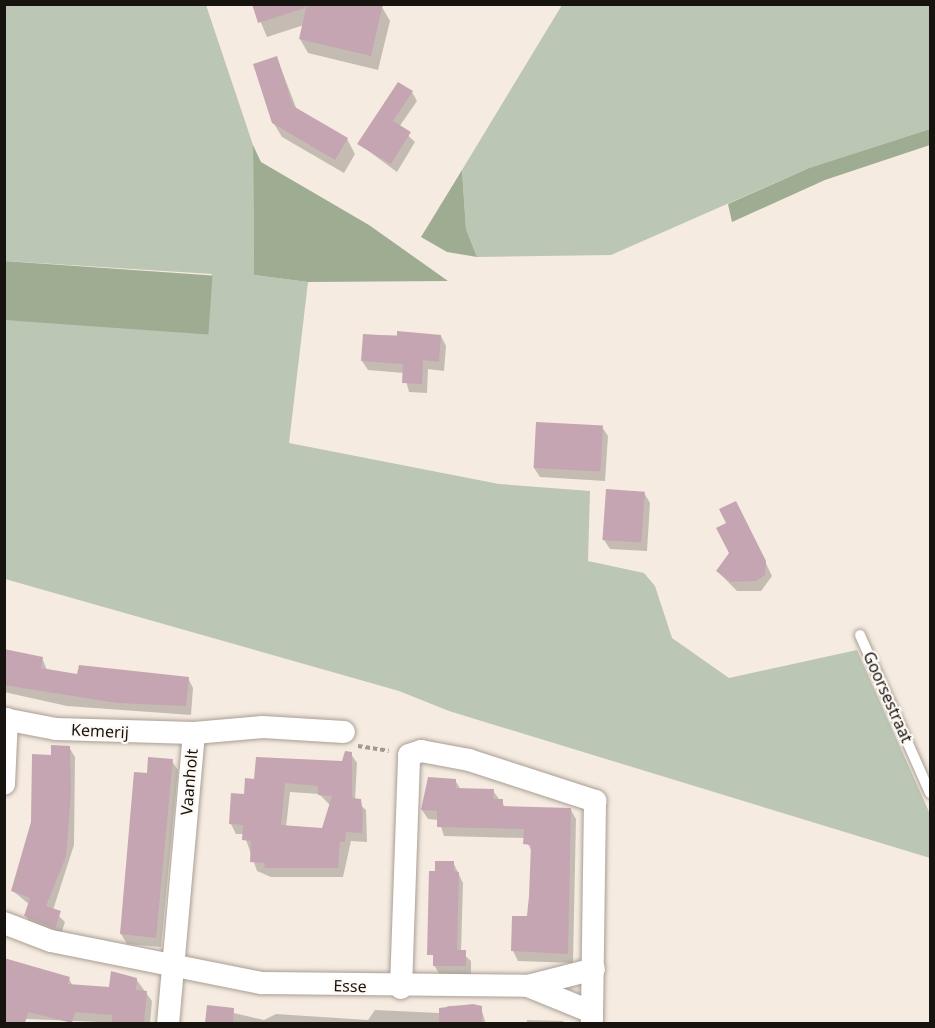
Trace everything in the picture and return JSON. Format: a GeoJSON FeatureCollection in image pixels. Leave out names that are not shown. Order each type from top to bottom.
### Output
{"type":"FeatureCollection","features":[{"type":"Feature","properties":{"kind":"street","name":"Kemerij"},"geometry":{"type":"LineString","coordinates":[[4,784],[6,719],[56,729],[194,733]]}},
{"type":"Feature","properties":{"kind":"street","name":"Vaanholt"},"geometry":{"type":"LineString","coordinates":[[168,1023],[194,733],[263,727],[344,732]]}},
{"type":"Feature","properties":{"kind":"street"},"geometry":{"type":"LineString","coordinates":[[401,988],[409,755],[422,751],[469,760],[595,801],[592,1018]]}},
{"type":"Feature","properties":{"kind":"street"},"geometry":{"type":"LineString","coordinates":[[4,923],[51,941],[173,967]]}},
{"type":"Feature","properties":{"kind":"street","name":"Esse"},"geometry":{"type":"LineString","coordinates":[[173,967],[262,983],[401,988],[528,987],[594,969]]}},
{"type":"Feature","properties":{"kind":"street","name":"Esse"},"geometry":{"type":"LineString","coordinates":[[528,987],[592,1018]]}},
{"type":"Feature","properties":{"kind":"lane","name":"Goorsestraat"},"geometry":{"type":"LineString","coordinates":[[860,635],[930,793]]}},
{"type":"Feature","properties":{"kind":"path"},"geometry":{"type":"LineString","coordinates":[[344,732],[342,743],[409,755]]}},
{"type":"Feature","properties":{"kind":"green space"},"geometry":{"type":"Polygon","coordinates":[[[5,5],[206,5],[253,145],[254,275],[308,282],[289,443],[499,484],[590,491],[588,561],[644,573],[655,586],[672,638],[729,678],[857,650],[930,814],[930,858],[449,711],[399,691],[5,579],[5,320],[207,327],[212,274],[5,261],[5,5]]]}},
{"type":"Feature","properties":{"kind":"green space"},"geometry":{"type":"Polygon","coordinates":[[[562,5],[930,5],[930,129],[809,168],[611,255],[477,257],[466,229],[462,170],[562,5]]]}},
{"type":"Feature","properties":{"kind":"green space"},"geometry":{"type":"Polygon","coordinates":[[[930,129],[930,145],[825,180],[732,222],[728,204],[809,168],[930,129]]]}},
{"type":"Feature","properties":{"kind":"green space"},"geometry":{"type":"Polygon","coordinates":[[[253,145],[261,162],[369,225],[448,281],[308,282],[254,275],[253,145]]]}},
{"type":"Feature","properties":{"kind":"green space"},"geometry":{"type":"Polygon","coordinates":[[[462,170],[466,229],[477,257],[447,252],[421,237],[462,170]]]}},
{"type":"Feature","properties":{"kind":"green space"},"geometry":{"type":"Polygon","coordinates":[[[4,261],[212,276],[208,334],[4,320],[4,261]]]}},
{"type":"Feature","properties":{"kind":"building"},"geometry":{"type":"Polygon","coordinates":[[[252,4],[304,4],[305,8],[258,23],[252,4]]]}},
{"type":"Feature","properties":{"kind":"building"},"geometry":{"type":"Polygon","coordinates":[[[307,4],[383,4],[371,56],[299,39],[307,4]]]}},
{"type":"Feature","properties":{"kind":"building"},"geometry":{"type":"Polygon","coordinates":[[[277,56],[293,106],[348,138],[335,160],[272,123],[253,64],[277,56]]]}},
{"type":"Feature","properties":{"kind":"building"},"geometry":{"type":"Polygon","coordinates":[[[398,82],[413,91],[393,121],[411,132],[391,164],[357,144],[398,82]]]}},
{"type":"Feature","properties":{"kind":"building"},"geometry":{"type":"Polygon","coordinates":[[[397,331],[441,335],[439,362],[423,360],[422,384],[402,383],[403,364],[361,361],[363,334],[397,336],[397,331]]]}},
{"type":"Feature","properties":{"kind":"building"},"geometry":{"type":"Polygon","coordinates":[[[536,422],[603,426],[601,471],[534,468],[536,422]]]}},
{"type":"Feature","properties":{"kind":"building"},"geometry":{"type":"Polygon","coordinates":[[[606,489],[645,492],[641,543],[602,540],[606,489]]]}},
{"type":"Feature","properties":{"kind":"building"},"geometry":{"type":"Polygon","coordinates":[[[736,501],[766,561],[765,575],[756,581],[731,582],[716,571],[729,553],[716,528],[726,523],[719,509],[736,501]]]}},
{"type":"Feature","properties":{"kind":"building"},"geometry":{"type":"Polygon","coordinates":[[[4,649],[43,657],[41,668],[77,674],[79,665],[189,677],[186,706],[117,703],[4,685],[4,649]]]}},
{"type":"Feature","properties":{"kind":"building"},"geometry":{"type":"Polygon","coordinates":[[[51,745],[70,746],[71,793],[66,856],[46,906],[61,911],[55,928],[24,916],[30,898],[11,891],[31,822],[32,754],[51,755],[51,745]]]}},
{"type":"Feature","properties":{"kind":"building"},"geometry":{"type":"Polygon","coordinates":[[[345,751],[352,752],[352,798],[361,799],[363,815],[362,833],[346,832],[345,842],[340,842],[338,868],[264,868],[265,863],[250,862],[251,841],[242,840],[243,825],[229,824],[231,793],[244,794],[245,778],[254,779],[256,757],[342,761],[345,751]],[[285,783],[281,825],[322,828],[332,796],[318,795],[318,786],[285,783]]]}},
{"type":"Feature","properties":{"kind":"building"},"geometry":{"type":"Polygon","coordinates":[[[148,757],[173,759],[156,938],[120,934],[134,772],[147,773],[148,757]]]}},
{"type":"Feature","properties":{"kind":"building"},"geometry":{"type":"Polygon","coordinates":[[[428,777],[456,779],[456,788],[494,789],[493,799],[503,799],[503,806],[571,808],[568,954],[511,951],[512,916],[527,916],[531,845],[523,844],[524,829],[437,827],[437,811],[421,810],[428,777]]]}},
{"type":"Feature","properties":{"kind":"building"},"geometry":{"type":"Polygon","coordinates":[[[435,861],[454,861],[454,871],[459,872],[457,950],[466,950],[466,966],[433,966],[433,955],[427,955],[429,871],[435,871],[435,861]]]}},
{"type":"Feature","properties":{"kind":"building"},"geometry":{"type":"Polygon","coordinates":[[[4,958],[70,977],[68,984],[109,987],[111,971],[137,978],[136,990],[147,991],[144,1023],[112,1023],[112,1015],[75,1012],[72,1023],[28,1012],[25,1023],[4,1023],[4,958]]]}},
{"type":"Feature","properties":{"kind":"building"},"geometry":{"type":"Polygon","coordinates":[[[473,1004],[482,1006],[482,1023],[439,1023],[439,1008],[473,1004]]]}},
{"type":"Feature","properties":{"kind":"building"},"geometry":{"type":"Polygon","coordinates":[[[207,1005],[234,1008],[233,1023],[205,1023],[207,1005]]]}}]}
